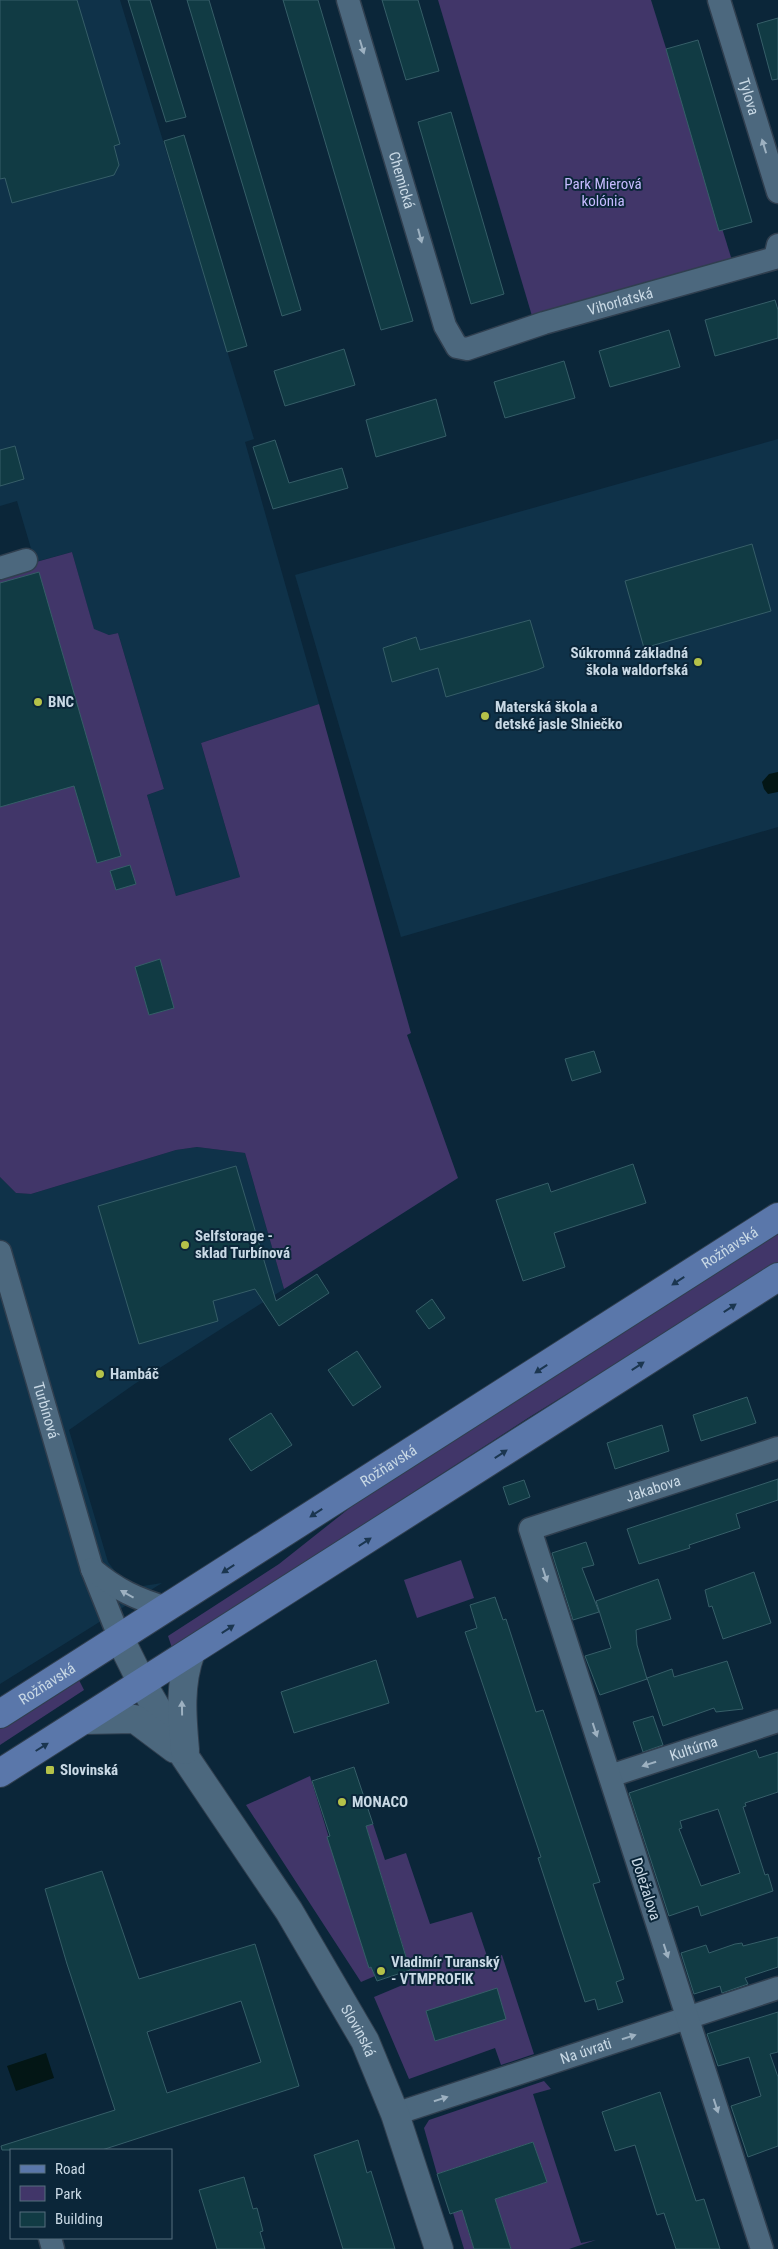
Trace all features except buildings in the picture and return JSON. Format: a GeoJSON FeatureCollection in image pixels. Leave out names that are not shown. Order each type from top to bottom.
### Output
{"type":"FeatureCollection","features":[{"type":"Feature","properties":{"kind":"main road","name":"Rožňavská"},"geometry":{"type":"LineString","coordinates":[[0,1714],[778,1217]]}},
{"type":"Feature","properties":{"kind":"main road"},"geometry":{"type":"LineString","coordinates":[[0,1773],[778,1277]]}},
{"type":"Feature","properties":{"kind":"street","name":"Chemická"},"geometry":{"type":"LineString","coordinates":[[348,0],[446,326],[457,347],[467,349]]}},
{"type":"Feature","properties":{"kind":"street","name":"Tylova"},"geometry":{"type":"LineString","coordinates":[[719,0],[778,192]]}},
{"type":"Feature","properties":{"kind":"street","name":"Vihorlatská"},"geometry":{"type":"LineString","coordinates":[[467,349],[544,323],[777,252]]}},
{"type":"Feature","properties":{"kind":"street"},"geometry":{"type":"LineString","coordinates":[[0,568],[26,560]]}},
{"type":"Feature","properties":{"kind":"street","name":"Turbínová"},"geometry":{"type":"LineString","coordinates":[[0,1252],[8,1312],[92,1569],[120,1639]]}},
{"type":"Feature","properties":{"kind":"street","name":"Jakabova"},"geometry":{"type":"LineString","coordinates":[[530,1529],[778,1448]]}},
{"type":"Feature","properties":{"kind":"street","name":"Doležalova"},"geometry":{"type":"LineString","coordinates":[[530,1529],[762,2249]]}},
{"type":"Feature","properties":{"kind":"street"},"geometry":{"type":"LineString","coordinates":[[92,1569],[112,1585],[133,1597],[167,1608]]}},
{"type":"Feature","properties":{"kind":"street","name":"Slovinská"},"geometry":{"type":"LineString","coordinates":[[120,1639],[142,1684],[185,1757],[284,1903],[365,2041],[395,2114],[439,2249]]}},
{"type":"Feature","properties":{"kind":"street"},"geometry":{"type":"LineString","coordinates":[[185,1757],[182,1688],[191,1652]]}},
{"type":"Feature","properties":{"kind":"street","name":"Slovinská"},"geometry":{"type":"LineString","coordinates":[[84,1720],[135,1719],[185,1757]]}},
{"type":"Feature","properties":{"kind":"street","name":"Kultúrna"},"geometry":{"type":"LineString","coordinates":[[610,1776],[778,1721]]}},
{"type":"Feature","properties":{"kind":"street","name":"Na úvrati"},"geometry":{"type":"LineString","coordinates":[[395,2114],[778,1988]]}},
{"type":"Feature","properties":{"kind":"shaded area"},"geometry":{"type":"Polygon","coordinates":[[[0,0],[120,0],[254,439],[245,442],[319,704],[201,743],[240,877],[176,896],[147,795],[164,789],[118,633],[109,635],[94,630],[72,552],[35,562],[17,501],[0,506],[0,0]]]}},
{"type":"Feature","properties":{"kind":"shaded area","name":"Materská škola a detské jasle Slniečko"},"geometry":{"type":"Polygon","coordinates":[[[778,439],[778,827],[401,937],[295,575],[778,439]]]}},
{"type":"Feature","properties":{"kind":"shaded area"},"geometry":{"type":"Polygon","coordinates":[[[778,772],[778,792],[768,794],[762,782],[769,774],[778,772]]]}},
{"type":"Feature","properties":{"kind":"shaded area"},"geometry":{"type":"Polygon","coordinates":[[[197,1147],[245,1153],[284,1289],[136,1383],[69,1430],[108,1562],[121,1579],[137,1587],[162,1583],[0,1684],[0,1177],[16,1193],[31,1194],[176,1150],[197,1147]]]}},
{"type":"Feature","properties":{"kind":"shaded area"},"geometry":{"type":"Polygon","coordinates":[[[46,2053],[54,2078],[16,2091],[7,2066],[46,2053]]]}},
{"type":"Feature","properties":{"kind":"green space","name":"Park Mierová kolónia"},"geometry":{"type":"Polygon","coordinates":[[[438,0],[651,0],[735,270],[535,326],[438,0]]]}},
{"type":"Feature","properties":{"kind":"green space"},"geometry":{"type":"Polygon","coordinates":[[[72,552],[94,629],[109,635],[118,633],[164,789],[147,795],[176,896],[240,877],[201,743],[319,704],[411,1033],[407,1035],[458,1178],[284,1289],[245,1153],[197,1147],[176,1150],[31,1194],[16,1193],[0,1177],[0,572],[72,552]]]}},
{"type":"Feature","properties":{"kind":"green space"},"geometry":{"type":"Polygon","coordinates":[[[778,1233],[778,1263],[528,1418],[172,1648],[168,1636],[279,1564],[361,1499],[778,1233]]]}},
{"type":"Feature","properties":{"kind":"green space"},"geometry":{"type":"Polygon","coordinates":[[[461,1560],[474,1598],[417,1618],[404,1580],[461,1560]]]}},
{"type":"Feature","properties":{"kind":"green space"},"geometry":{"type":"Polygon","coordinates":[[[78,1678],[84,1690],[0,1745],[0,1728],[78,1678]]]}},
{"type":"Feature","properties":{"kind":"green space"},"geometry":{"type":"Polygon","coordinates":[[[310,1776],[369,1968],[371,1967],[375,1976],[361,1982],[246,1805],[310,1776]]]}},
{"type":"Feature","properties":{"kind":"green space"},"geometry":{"type":"Polygon","coordinates":[[[373,1824],[385,1860],[406,1853],[430,1924],[472,1912],[488,1959],[502,1955],[534,2054],[501,2065],[495,2048],[409,2079],[374,1997],[405,1984],[401,1973],[410,1969],[366,1826],[373,1824]]]}},
{"type":"Feature","properties":{"kind":"green space"},"geometry":{"type":"Polygon","coordinates":[[[544,2081],[551,2089],[533,2094],[581,2243],[596,2240],[569,2249],[511,2249],[502,2221],[467,2227],[474,2249],[464,2249],[453,2213],[547,2182],[533,2142],[437,2174],[424,2128],[429,2120],[544,2081]]]}},
{"type":"Feature","properties":{"kind":"place","name":"Súkromná základná škola waldorfská"},"geometry":{"type":"Point","coordinates":[698,662]}},
{"type":"Feature","properties":{"kind":"place","name":"BNC"},"geometry":{"type":"Point","coordinates":[38,702]}},
{"type":"Feature","properties":{"kind":"place","name":"Materská škola a detské jasle Slniečko"},"geometry":{"type":"Point","coordinates":[485,716]}},
{"type":"Feature","properties":{"kind":"place","name":"Selfstorage - sklad Turbínová"},"geometry":{"type":"Point","coordinates":[185,1245]}},
{"type":"Feature","properties":{"kind":"place","name":"Hambáč"},"geometry":{"type":"Point","coordinates":[100,1374]}},
{"type":"Feature","properties":{"kind":"place","name":"Slovinská"},"geometry":{"type":"Point","coordinates":[50,1770]}},
{"type":"Feature","properties":{"kind":"place","name":"MONACO"},"geometry":{"type":"Point","coordinates":[342,1802]}},
{"type":"Feature","properties":{"kind":"place","name":"Vladimír Turanský - VTMPROFIK"},"geometry":{"type":"Point","coordinates":[381,1971]}}]}
